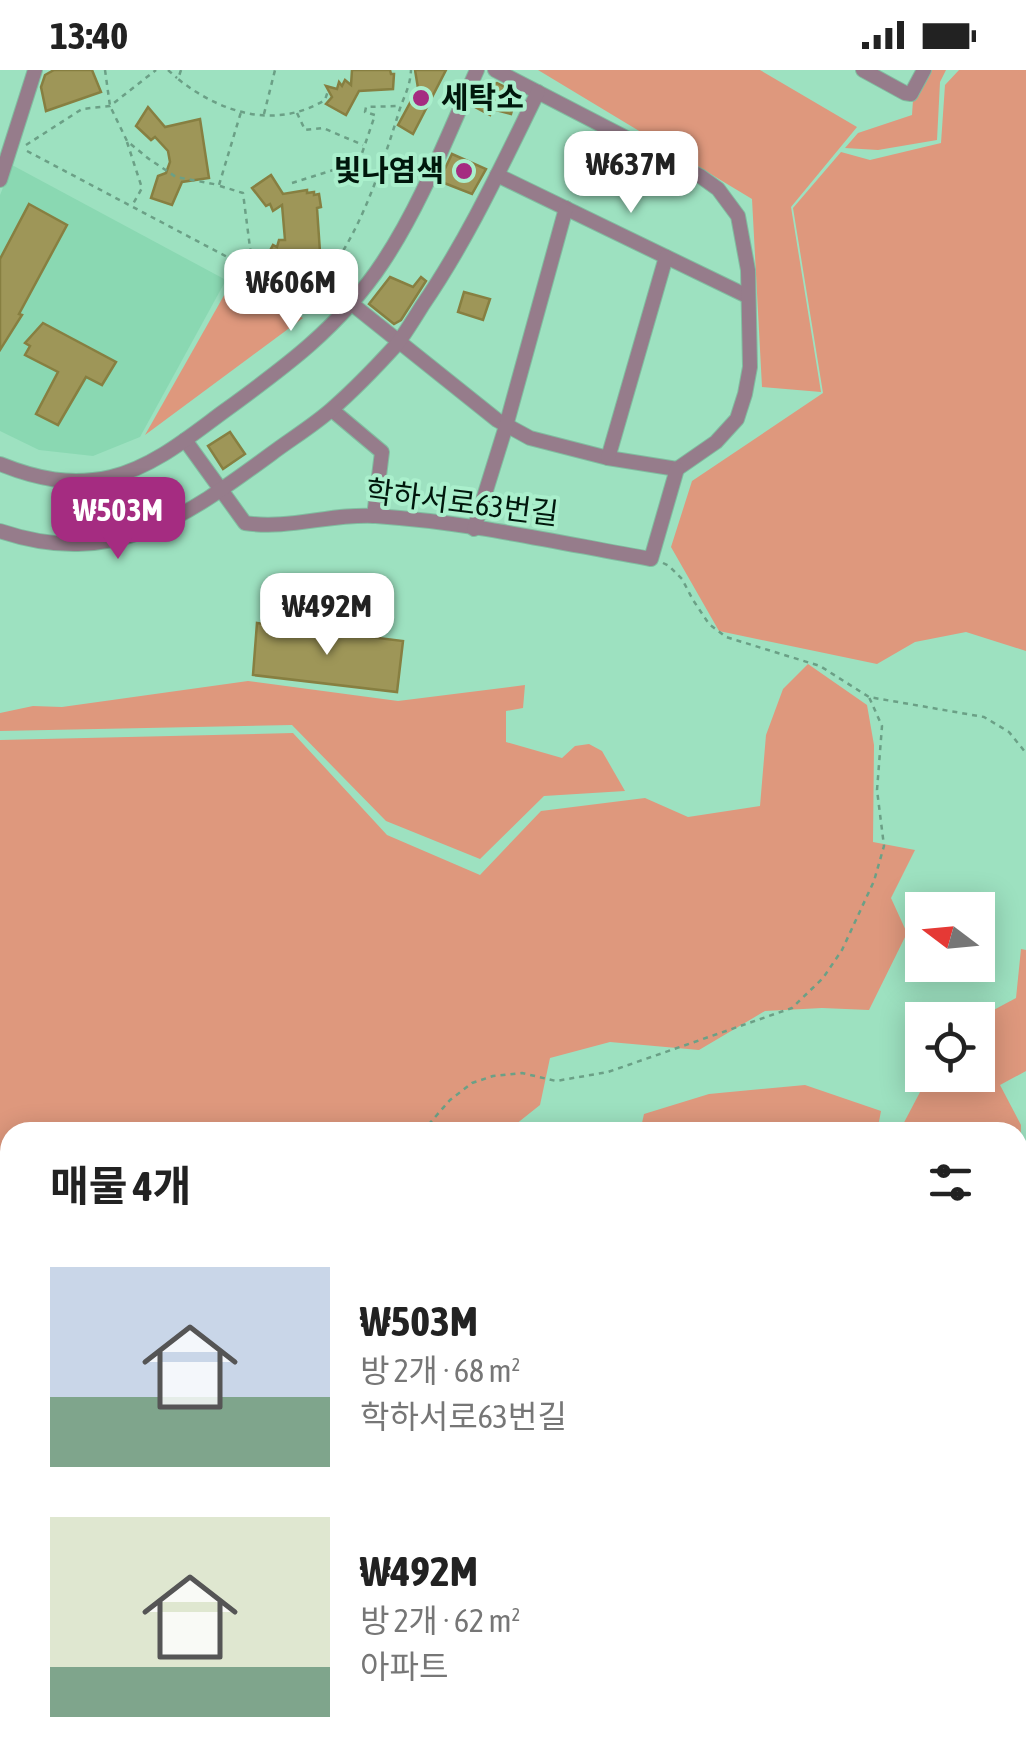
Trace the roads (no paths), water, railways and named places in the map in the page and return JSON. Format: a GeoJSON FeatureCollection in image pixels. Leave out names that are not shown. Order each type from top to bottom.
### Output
{"type":"FeatureCollection","features":[{"type":"Feature","properties":{"kind":"street"},"geometry":{"type":"LineString","coordinates":[[0,180],[35,70]]}},
{"type":"Feature","properties":{"kind":"street"},"geometry":{"type":"LineString","coordinates":[[0,464],[57,482],[114,476],[150,462],[186,440],[299,356],[352,304],[384,260],[417,201],[477,70]]}},
{"type":"Feature","properties":{"kind":"street"},"geometry":{"type":"LineString","coordinates":[[352,304],[506,426],[530,438],[608,458],[677,469],[716,442],[736,418],[750,367],[748,270],[738,216],[718,189],[700,176],[495,70]]}},
{"type":"Feature","properties":{"kind":"street"},"geometry":{"type":"LineString","coordinates":[[862,70],[911,94],[924,70]]}},
{"type":"Feature","properties":{"kind":"street"},"geometry":{"type":"LineString","coordinates":[[0,531],[72,545],[106,542],[144,532],[175,519],[222,490],[332,410],[398,343],[454,256],[538,92]]}},
{"type":"Feature","properties":{"kind":"street"},"geometry":{"type":"LineString","coordinates":[[497,175],[747,296]]}},
{"type":"Feature","properties":{"kind":"street"},"geometry":{"type":"LineString","coordinates":[[474,529],[566,208]]}},
{"type":"Feature","properties":{"kind":"street"},"geometry":{"type":"LineString","coordinates":[[608,458],[666,256]]}},
{"type":"Feature","properties":{"kind":"street"},"geometry":{"type":"LineString","coordinates":[[332,410],[382,452],[374,516]]}},
{"type":"Feature","properties":{"kind":"street","name":"학하서로63번길"},"geometry":{"type":"LineString","coordinates":[[186,440],[246,523],[283,524],[338,516],[374,516],[651,559],[677,469]]}},
{"type":"Feature","properties":{"kind":"place","name":"세탁소"},"geometry":{"type":"Point","coordinates":[421,98]}},
{"type":"Feature","properties":{"kind":"place","name":"빛나염색"},"geometry":{"type":"Point","coordinates":[464,171]}}]}
